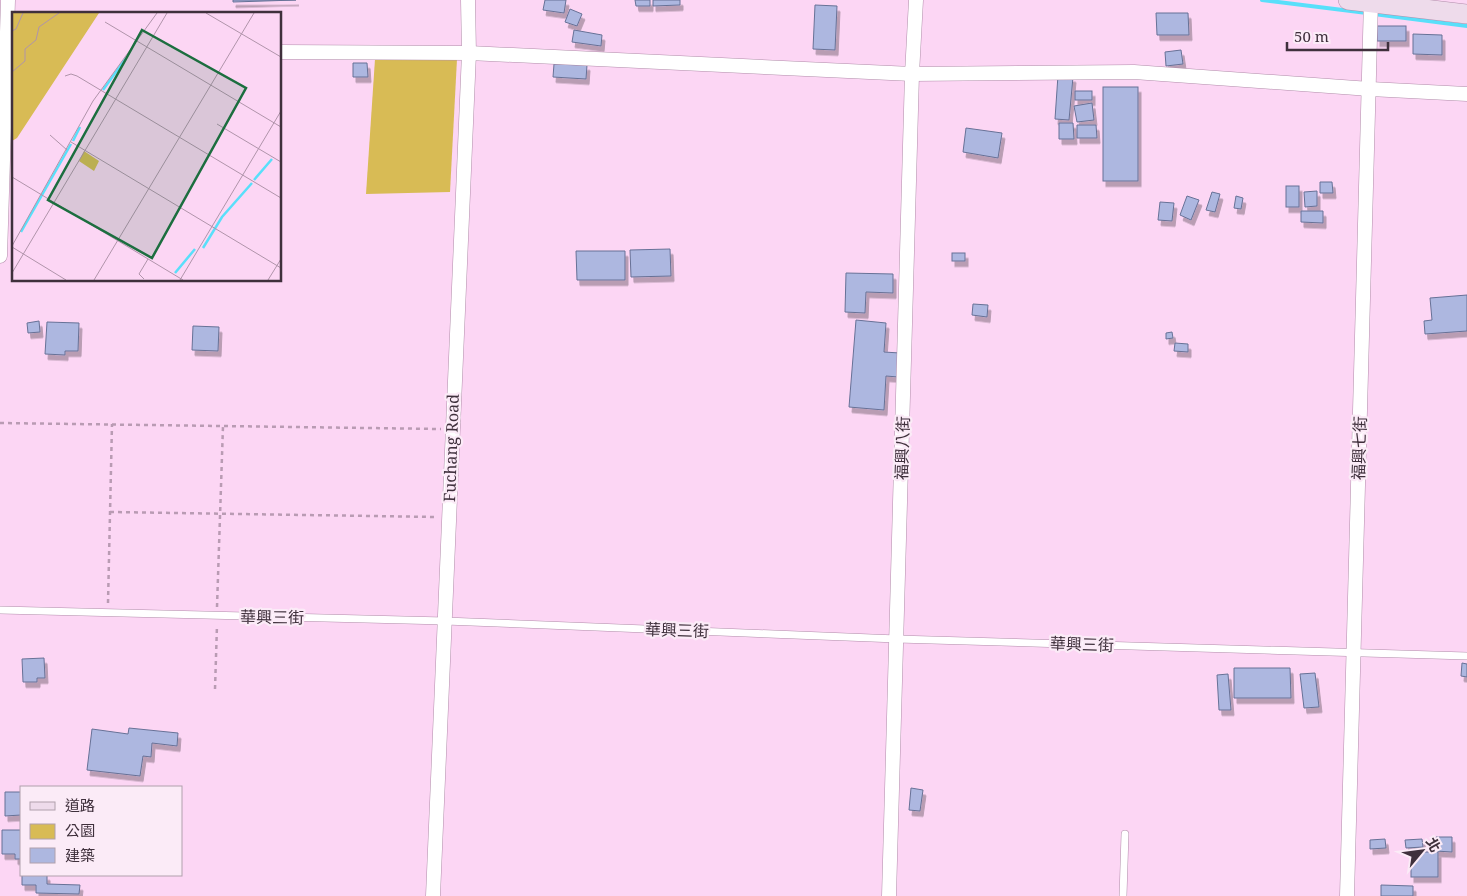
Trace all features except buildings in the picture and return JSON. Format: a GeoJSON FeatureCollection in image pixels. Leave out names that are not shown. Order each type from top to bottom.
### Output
{"type":"FeatureCollection","features":[{"type":"Feature","properties":{"kind":"street"},"geometry":{"type":"LineString","coordinates":[[0,256],[8,0]]}},
{"type":"Feature","properties":{"kind":"street","name":"Fuchang Road"},"geometry":{"type":"LineString","coordinates":[[433,896],[469,53],[468,0]]}},
{"type":"Feature","properties":{"kind":"street","name":"福興八街"},"geometry":{"type":"LineString","coordinates":[[889,896],[912,74],[916,0]]}},
{"type":"Feature","properties":{"kind":"street"},"geometry":{"type":"LineString","coordinates":[[1348,0],[1371,7],[1467,14]]}},
{"type":"Feature","properties":{"kind":"street","name":"福興七街"},"geometry":{"type":"LineString","coordinates":[[1347,896],[1371,7]]}},
{"type":"Feature","properties":{"kind":"street"},"geometry":{"type":"LineString","coordinates":[[281,52],[469,53],[912,74],[1134,72],[1370,90],[1467,94]]}},
{"type":"Feature","properties":{"kind":"lane","name":"華興三街"},"geometry":{"type":"LineString","coordinates":[[0,610],[445,622],[897,639],[1467,656]]}},
{"type":"Feature","properties":{"kind":"lane"},"geometry":{"type":"LineString","coordinates":[[1123,896],[1125,834]]}},
{"type":"Feature","properties":{"kind":"path"},"geometry":{"type":"LineString","coordinates":[[0,423],[452,429]]}},
{"type":"Feature","properties":{"kind":"path"},"geometry":{"type":"LineString","coordinates":[[108,613],[112,424]]}},
{"type":"Feature","properties":{"kind":"path"},"geometry":{"type":"LineString","coordinates":[[215,689],[223,426]]}},
{"type":"Feature","properties":{"kind":"path"},"geometry":{"type":"LineString","coordinates":[[110,512],[449,518]]}},
{"type":"Feature","properties":{"kind":"green space"},"geometry":{"type":"Polygon","coordinates":[[[375,59],[457,59],[450,192],[366,194],[375,59]]]}},
{"type":"Feature","properties":{"kind":"waterway"},"geometry":{"type":"LineString","coordinates":[[1262,0],[1367,13]]}},
{"type":"Feature","properties":{"kind":"waterway"},"geometry":{"type":"LineString","coordinates":[[1374,14],[1467,26]]}}]}
